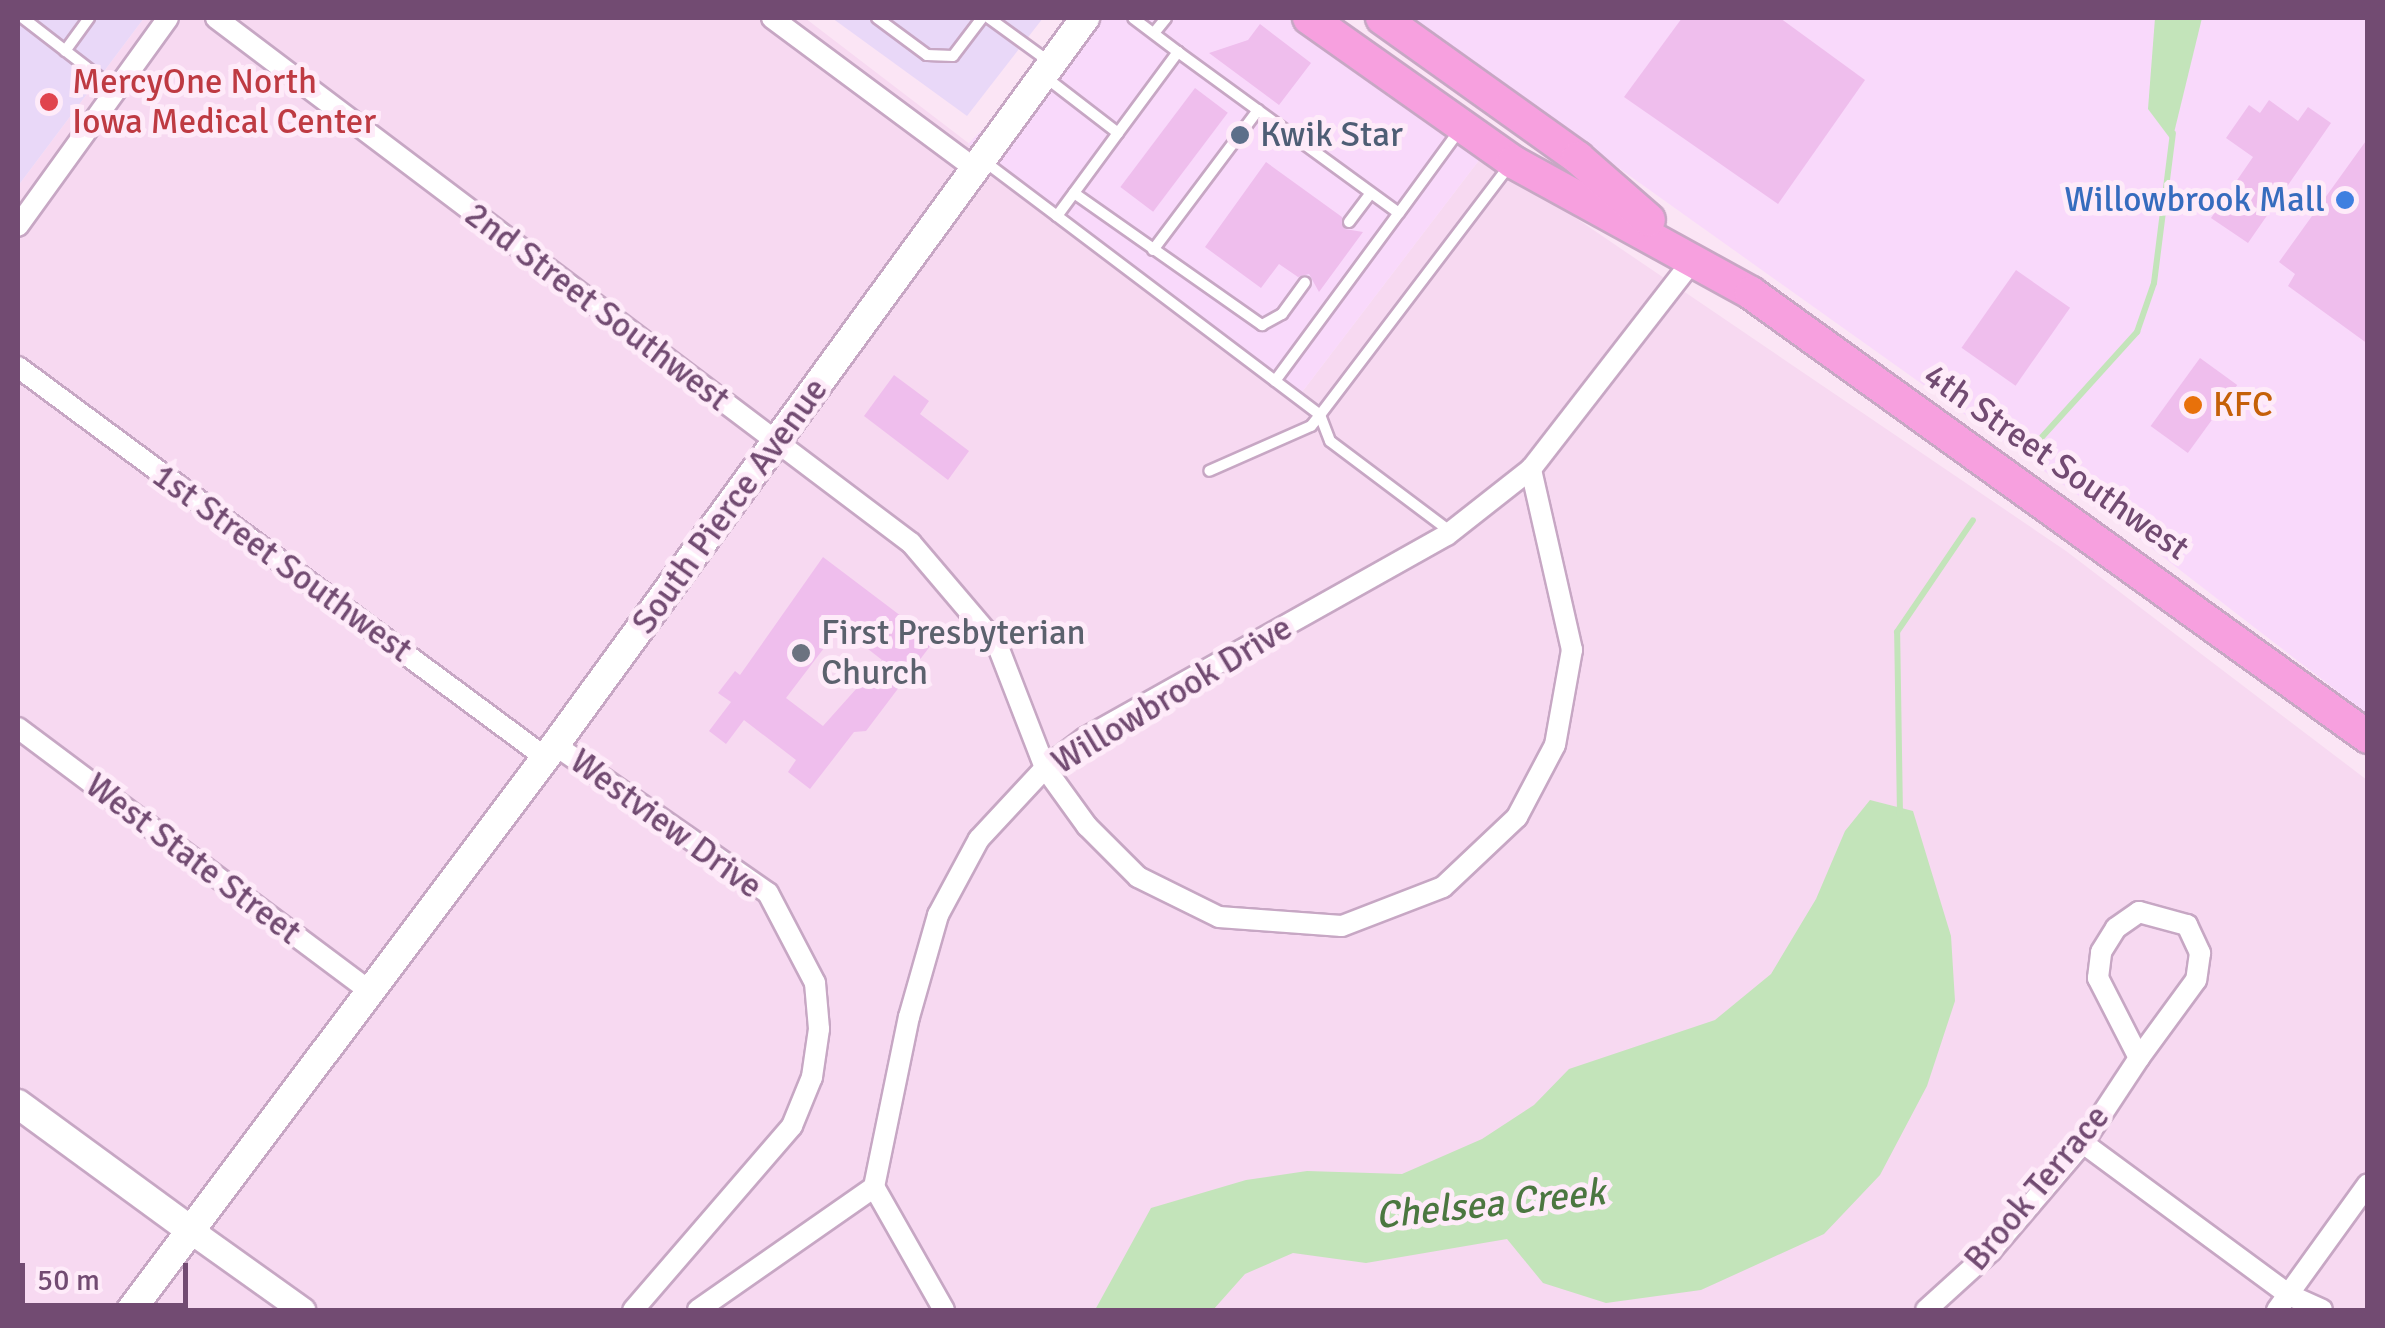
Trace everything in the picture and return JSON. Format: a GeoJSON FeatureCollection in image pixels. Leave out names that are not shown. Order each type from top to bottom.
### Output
{"type":"FeatureCollection","features":[{"type":"Feature","properties":{"kind":"main road","name":"South Pierce Avenue"},"geometry":{"type":"LineString","coordinates":[[131,1310],[550,752],[1085,18]]}},
{"type":"Feature","properties":{"kind":"main road","name":"4th Street Southwest"},"geometry":{"type":"LineString","coordinates":[[1309,18],[1513,162],[1694,258]]}},
{"type":"Feature","properties":{"kind":"main road","name":"4th Street Southwest"},"geometry":{"type":"LineString","coordinates":[[1382,18],[1578,158],[1694,258],[2180,597],[2368,738]]}},
{"type":"Feature","properties":{"kind":"main road"},"geometry":{"type":"LineString","coordinates":[[18,1104],[190,1230]]}},
{"type":"Feature","properties":{"kind":"street"},"geometry":{"type":"LineString","coordinates":[[18,226],[168,18]]}},
{"type":"Feature","properties":{"kind":"street","name":"2nd Street Southwest"},"geometry":{"type":"LineString","coordinates":[[216,18],[911,542],[958,591],[997,644],[1045,768],[1087,826],[1138,877],[1219,917],[1342,926],[1444,886],[1517,817],[1555,745],[1572,650],[1531,469]]}},
{"type":"Feature","properties":{"kind":"street"},"geometry":{"type":"LineString","coordinates":[[772,18],[978,164]]}},
{"type":"Feature","properties":{"kind":"street","name":"Willowbrook Drive"},"geometry":{"type":"LineString","coordinates":[[874,1187],[909,1017],[938,916],[980,839],[1045,768],[1085,738],[1452,532],[1531,469],[1694,258]]}},
{"type":"Feature","properties":{"kind":"street","name":"1st Street Southwest"},"geometry":{"type":"LineString","coordinates":[[18,368],[550,752]]}},
{"type":"Feature","properties":{"kind":"street","name":"West State Street"},"geometry":{"type":"LineString","coordinates":[[18,728],[368,990]]}},
{"type":"Feature","properties":{"kind":"street","name":"Westview Drive"},"geometry":{"type":"LineString","coordinates":[[550,752],[768,894],[796,937],[815,984],[819,1029],[812,1077],[792,1126],[633,1310]]}},
{"type":"Feature","properties":{"kind":"street","name":"Brook Terrace"},"geometry":{"type":"LineString","coordinates":[[1926,1310],[1991,1250],[2084,1143],[2196,980],[2200,953],[2188,926],[2140,912],[2108,940],[2098,978],[2139,1058]]}},
{"type":"Feature","properties":{"kind":"street"},"geometry":{"type":"LineString","coordinates":[[2084,1143],[2283,1303],[2322,1310]]}},
{"type":"Feature","properties":{"kind":"street"},"geometry":{"type":"LineString","coordinates":[[2283,1303],[2368,1184]]}},
{"type":"Feature","properties":{"kind":"street"},"geometry":{"type":"LineString","coordinates":[[698,1310],[874,1187],[944,1310]]}},
{"type":"Feature","properties":{"kind":"street"},"geometry":{"type":"LineString","coordinates":[[190,1230],[302,1310]]}},
{"type":"Feature","properties":{"kind":"lane"},"geometry":{"type":"LineString","coordinates":[[23,18],[116,90]]}},
{"type":"Feature","properties":{"kind":"lane"},"geometry":{"type":"LineString","coordinates":[[64,51],[90,18]]}},
{"type":"Feature","properties":{"kind":"lane"},"geometry":{"type":"LineString","coordinates":[[878,18],[928,55],[953,56],[986,18],[1118,133]]}},
{"type":"Feature","properties":{"kind":"lane"},"geometry":{"type":"LineString","coordinates":[[1132,18],[1399,213]]}},
{"type":"Feature","properties":{"kind":"lane"},"geometry":{"type":"LineString","coordinates":[[1154,33],[1166,18]]}},
{"type":"Feature","properties":{"kind":"lane"},"geometry":{"type":"LineString","coordinates":[[1057,216],[1178,52]]}},
{"type":"Feature","properties":{"kind":"lane"},"geometry":{"type":"LineString","coordinates":[[1153,250],[1258,110]]}},
{"type":"Feature","properties":{"kind":"lane"},"geometry":{"type":"LineString","coordinates":[[1275,381],[1462,127]]}},
{"type":"Feature","properties":{"kind":"lane"},"geometry":{"type":"LineString","coordinates":[[1210,471],[1312,426],[1513,162]]}},
{"type":"Feature","properties":{"kind":"lane"},"geometry":{"type":"LineString","coordinates":[[978,164],[1057,216],[1320,415],[1330,441],[1452,532]]}},
{"type":"Feature","properties":{"kind":"lane"},"geometry":{"type":"LineString","coordinates":[[1074,193],[1251,320],[1274,322],[1305,282]]}},
{"type":"Feature","properties":{"kind":"lane"},"geometry":{"type":"LineString","coordinates":[[1349,222],[1372,193]]}},
{"type":"Feature","properties":{"kind":"shaded area","name":"MercyOne North Iowa Medical Center"},"geometry":{"type":"Polygon","coordinates":[[[18,18],[144,18],[18,186],[18,18]]]}},
{"type":"Feature","properties":{"kind":"shaded area"},"geometry":{"type":"Polygon","coordinates":[[[144,18],[805,18],[1299,396],[1483,155],[2066,551],[2367,780],[2367,1310],[18,1310],[18,186],[144,18]]]}},
{"type":"Feature","properties":{"kind":"shaded area"},"geometry":{"type":"Polygon","coordinates":[[[832,18],[1043,18],[967,116],[832,18]]]}},
{"type":"Feature","properties":{"kind":"shaded area"},"geometry":{"type":"Polygon","coordinates":[[[1094,18],[1287,18],[1483,155],[1299,396],[968,144],[1094,18]]]}},
{"type":"Feature","properties":{"kind":"shaded area"},"geometry":{"type":"Polygon","coordinates":[[[1408,18],[2367,18],[2367,714],[2141,540],[1408,18]]]}},
{"type":"Feature","properties":{"kind":"water"},"geometry":{"type":"Polygon","coordinates":[[[2155,18],[2202,18],[2172,141],[2148,109],[2155,18]]]}},
{"type":"Feature","properties":{"kind":"water"},"geometry":{"type":"Polygon","coordinates":[[[1870,800],[1913,811],[1951,936],[1955,1001],[1927,1086],[1880,1175],[1824,1234],[1701,1290],[1606,1303],[1543,1283],[1507,1239],[1366,1263],[1293,1253],[1245,1274],[1213,1310],[1095,1310],[1151,1208],[1246,1180],[1307,1171],[1402,1174],[1482,1139],[1534,1105],[1569,1069],[1715,1020],[1771,974],[1816,899],[1845,831],[1870,800]]]}},
{"type":"Feature","properties":{"kind":"building"},"geometry":{"type":"Polygon","coordinates":[[[1682,18],[1780,18],[1865,80],[1778,204],[1624,97],[1682,18]]]}},
{"type":"Feature","properties":{"kind":"building"},"geometry":{"type":"Polygon","coordinates":[[[1260,24],[1311,63],[1279,105],[1209,53],[1248,40],[1260,24]]]}},
{"type":"Feature","properties":{"kind":"building"},"geometry":{"type":"Polygon","coordinates":[[[1195,88],[1228,113],[1153,212],[1120,187],[1195,88]]]}},
{"type":"Feature","properties":{"kind":"building"},"geometry":{"type":"Polygon","coordinates":[[[2269,100],[2298,121],[2308,107],[2331,123],[2248,243],[2211,218],[2253,157],[2226,138],[2249,105],[2260,113],[2269,100]]]}},
{"type":"Feature","properties":{"kind":"building","name":"Willowbrook Mall"},"geometry":{"type":"Polygon","coordinates":[[[2368,138],[2368,344],[2288,286],[2295,274],[2279,262],[2368,138]]]}},
{"type":"Feature","properties":{"kind":"building"},"geometry":{"type":"Polygon","coordinates":[[[1266,162],[1342,217],[1345,229],[1363,232],[1319,292],[1309,274],[1298,277],[1279,264],[1261,288],[1205,247],[1266,162]]]}},
{"type":"Feature","properties":{"kind":"building"},"geometry":{"type":"Polygon","coordinates":[[[2016,270],[2070,308],[2016,386],[1962,348],[2016,270]]]}},
{"type":"Feature","properties":{"kind":"building","name":"KFC"},"geometry":{"type":"Polygon","coordinates":[[[2200,358],[2237,385],[2188,453],[2151,426],[2200,358]]]}},
{"type":"Feature","properties":{"kind":"building"},"geometry":{"type":"Polygon","coordinates":[[[894,375],[929,401],[920,414],[969,451],[948,480],[864,416],[894,375]]]}},
{"type":"Feature","properties":{"kind":"building"},"geometry":{"type":"Polygon","coordinates":[[[823,557],[934,641],[866,731],[854,732],[810,789],[788,772],[796,760],[744,720],[726,744],[709,731],[731,702],[718,693],[735,671],[740,675],[823,557]],[[840,627],[786,698],[823,726],[882,660],[840,627]]]}},
{"type":"Feature","properties":{"kind":"waterway","name":"Chelsea Creek"},"geometry":{"type":"LineString","coordinates":[[2042,437],[2137,332],[2154,283],[2173,133]]}},
{"type":"Feature","properties":{"kind":"waterway","name":"Chelsea Creek"},"geometry":{"type":"LineString","coordinates":[[1900,815],[1897,632],[1973,520]]}},
{"type":"Feature","properties":{"kind":"place","name":"MercyOne North Iowa Medical Center"},"geometry":{"type":"Point","coordinates":[49,102]}},
{"type":"Feature","properties":{"kind":"place","name":"Kwik Star"},"geometry":{"type":"Point","coordinates":[1240,135]}},
{"type":"Feature","properties":{"kind":"place","name":"Willowbrook Mall"},"geometry":{"type":"Point","coordinates":[2345,200]}},
{"type":"Feature","properties":{"kind":"place","name":"KFC"},"geometry":{"type":"Point","coordinates":[2193,405]}},
{"type":"Feature","properties":{"kind":"place","name":"First Presbyterian Church"},"geometry":{"type":"Point","coordinates":[801,653]}}]}
